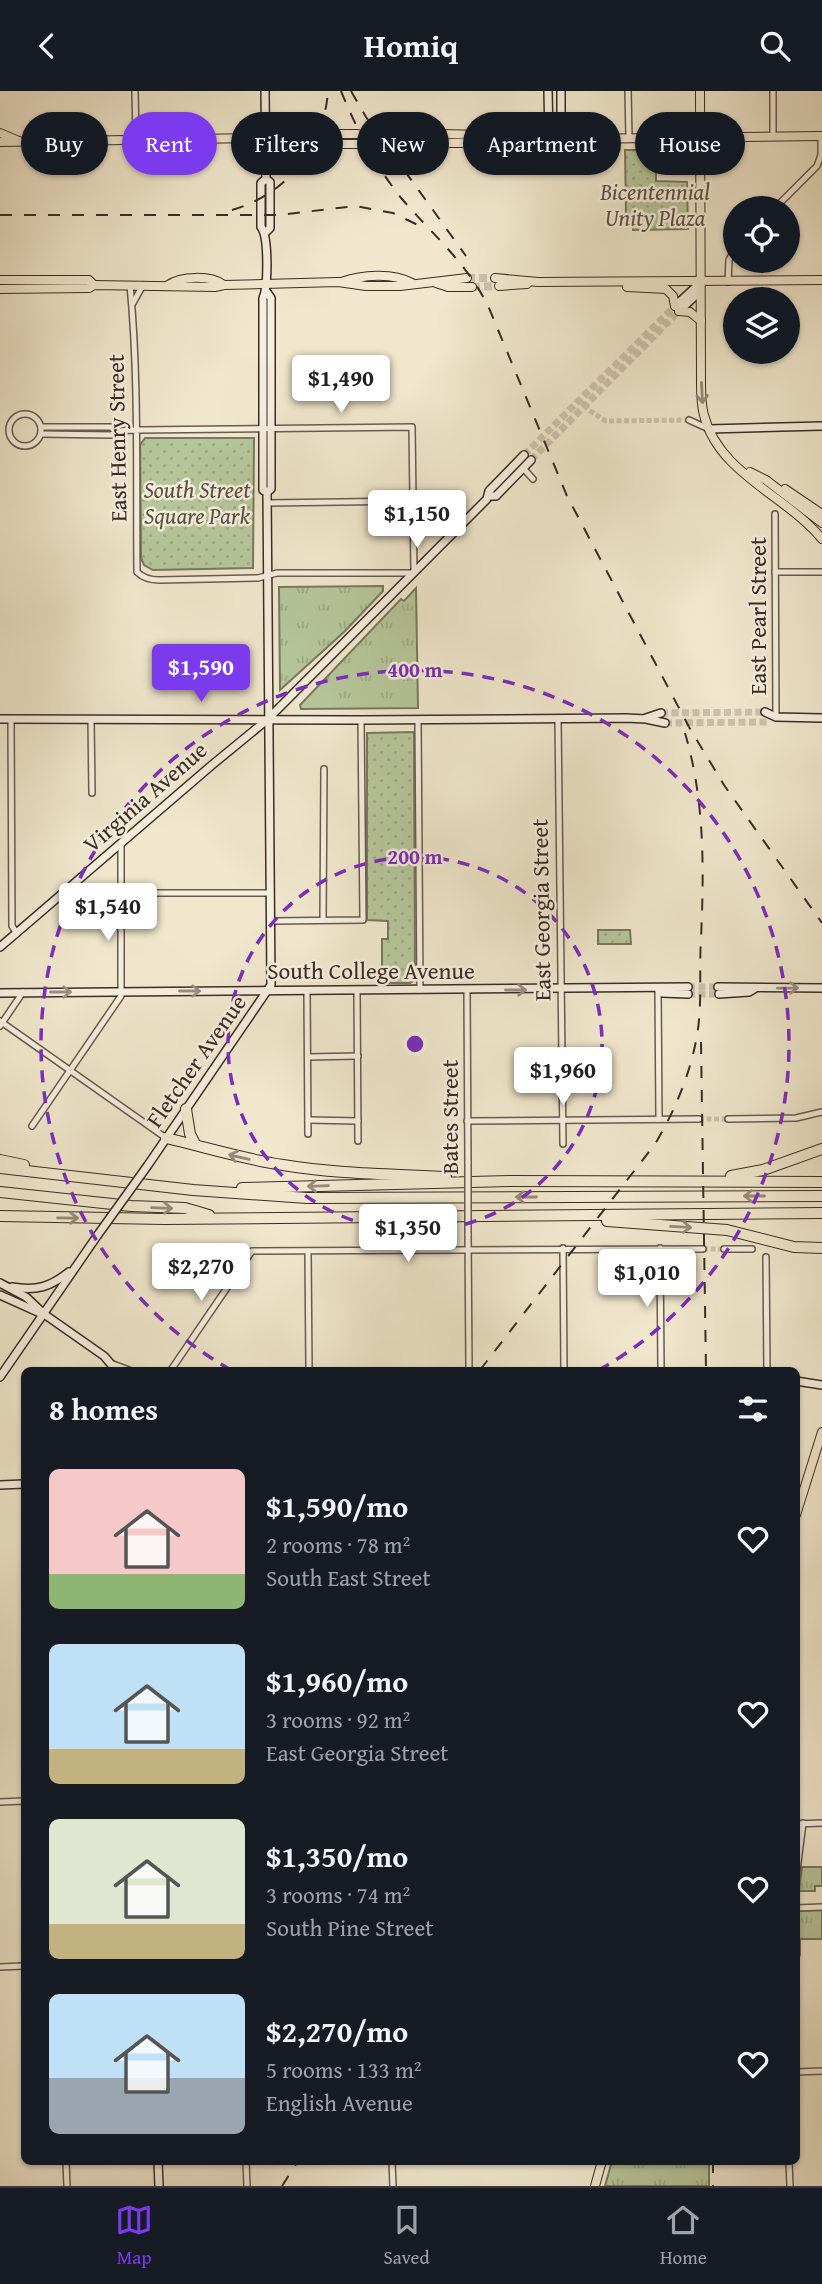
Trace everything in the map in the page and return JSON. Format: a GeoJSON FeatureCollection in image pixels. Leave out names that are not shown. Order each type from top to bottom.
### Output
{"type":"FeatureCollection","features":[{"type":"Feature","properties":{"kind":"highway"},"geometry":{"type":"LineString","coordinates":[[186,1109],[189,1130],[195,1144]]}},
{"type":"Feature","properties":{"kind":"highway"},"geometry":{"type":"LineString","coordinates":[[166,1138],[251,1159],[318,1170],[509,1181]]}},
{"type":"Feature","properties":{"kind":"highway"},"geometry":{"type":"LineString","coordinates":[[671,1180],[751,1173],[822,1149]]}},
{"type":"Feature","properties":{"kind":"highway"},"geometry":{"type":"LineString","coordinates":[[0,1160],[111,1181]]}},
{"type":"Feature","properties":{"kind":"highway"},"geometry":{"type":"LineString","coordinates":[[0,1168],[193,1190],[333,1198],[822,1196]]}},
{"type":"Feature","properties":{"kind":"highway"},"geometry":{"type":"LineString","coordinates":[[193,1190],[509,1181],[822,1182]]}},
{"type":"Feature","properties":{"kind":"highway"},"geometry":{"type":"LineString","coordinates":[[0,1192],[131,1206],[186,1208],[220,1217]]}},
{"type":"Feature","properties":{"kind":"highway"},"geometry":{"type":"LineString","coordinates":[[0,1216],[164,1219],[822,1213]]}},
{"type":"Feature","properties":{"kind":"highway"},"geometry":{"type":"LineString","coordinates":[[565,1216],[727,1230],[794,1247],[822,1248]]}},
{"type":"Feature","properties":{"kind":"main road","name":"Fletcher Avenue"},"geometry":{"type":"LineString","coordinates":[[265,91],[265,112]]}},
{"type":"Feature","properties":{"kind":"main road"},"geometry":{"type":"LineString","coordinates":[[548,91],[548,112]]}},
{"type":"Feature","properties":{"kind":"main road"},"geometry":{"type":"LineString","coordinates":[[561,91],[561,112]]}},
{"type":"Feature","properties":{"kind":"main road"},"geometry":{"type":"LineString","coordinates":[[700,91],[700,112]]}},
{"type":"Feature","properties":{"kind":"main road"},"geometry":{"type":"LineString","coordinates":[[0,133],[21,142]]}},
{"type":"Feature","properties":{"kind":"main road"},"geometry":{"type":"LineString","coordinates":[[745,137],[822,136]]}},
{"type":"Feature","properties":{"kind":"main road"},"geometry":{"type":"LineString","coordinates":[[621,138],[635,138]]}},
{"type":"Feature","properties":{"kind":"main road"},"geometry":{"type":"LineString","coordinates":[[0,142],[21,142]]}},
{"type":"Feature","properties":{"kind":"main road","name":"Fletcher Avenue"},"geometry":{"type":"LineString","coordinates":[[0,1377],[271,985],[267,492],[271,489],[262,298],[266,287],[266,232],[261,227],[261,183],[266,179],[266,175]]}},
{"type":"Feature","properties":{"kind":"main road"},"geometry":{"type":"LineString","coordinates":[[700,175],[702,404],[709,429],[735,464],[803,519],[822,539]]}},
{"type":"Feature","properties":{"kind":"main road"},"geometry":{"type":"LineString","coordinates":[[0,280],[89,280],[94,285]]}},
{"type":"Feature","properties":{"kind":"main road"},"geometry":{"type":"LineString","coordinates":[[497,282],[701,283],[822,280]]}},
{"type":"Feature","properties":{"kind":"main road"},"geometry":{"type":"LineString","coordinates":[[0,289],[89,288],[94,285],[266,287],[338,282],[366,286],[436,283],[448,287],[470,282]]}},
{"type":"Feature","properties":{"kind":"main road"},"geometry":{"type":"LineString","coordinates":[[604,282],[638,288],[666,289],[673,296],[677,309]]}},
{"type":"Feature","properties":{"kind":"main road"},"geometry":{"type":"LineString","coordinates":[[677,309],[694,297],[701,283]]}},
{"type":"Feature","properties":{"kind":"main road"},"geometry":{"type":"LineString","coordinates":[[677,309],[690,312],[701,321]]}},
{"type":"Feature","properties":{"kind":"main road"},"geometry":{"type":"LineString","coordinates":[[709,429],[822,426]]}},
{"type":"Feature","properties":{"kind":"main road","name":"Virginia Avenue"},"geometry":{"type":"LineString","coordinates":[[0,947],[268,719],[490,496],[496,496],[523,468],[527,458],[489,491],[490,496]]}},
{"type":"Feature","properties":{"kind":"main road"},"geometry":{"type":"LineString","coordinates":[[735,464],[775,483],[808,502],[822,514]]}},
{"type":"Feature","properties":{"kind":"main road"},"geometry":{"type":"LineString","coordinates":[[766,480],[822,523]]}},
{"type":"Feature","properties":{"kind":"main road"},"geometry":{"type":"LineString","coordinates":[[765,712],[776,717],[822,718]]}},
{"type":"Feature","properties":{"kind":"main road"},"geometry":{"type":"LineString","coordinates":[[646,719],[661,713]]}},
{"type":"Feature","properties":{"kind":"main road"},"geometry":{"type":"LineString","coordinates":[[767,722],[776,717]]}},
{"type":"Feature","properties":{"kind":"main road"},"geometry":{"type":"LineString","coordinates":[[0,719],[646,719],[665,723]]}},
{"type":"Feature","properties":{"kind":"main road"},"geometry":{"type":"LineString","coordinates":[[718,990],[749,992],[754,989],[822,988]]}},
{"type":"Feature","properties":{"kind":"main road","name":"South College Avenue"},"geometry":{"type":"LineString","coordinates":[[0,993],[688,991]]}},
{"type":"Feature","properties":{"kind":"main road"},"geometry":{"type":"LineString","coordinates":[[2,1284],[27,1289],[44,1288],[75,1267]]}},
{"type":"Feature","properties":{"kind":"main road"},"geometry":{"type":"LineString","coordinates":[[2,1284],[26,1297],[44,1314],[104,1356],[114,1367]]}},
{"type":"Feature","properties":{"kind":"main road"},"geometry":{"type":"LineString","coordinates":[[0,1295],[44,1314]]}},
{"type":"Feature","properties":{"kind":"main road"},"geometry":{"type":"LineString","coordinates":[[800,1382],[822,1385]]}},
{"type":"Feature","properties":{"kind":"main road"},"geometry":{"type":"LineString","coordinates":[[800,1502],[822,1432]]}},
{"type":"Feature","properties":{"kind":"main road"},"geometry":{"type":"LineString","coordinates":[[0,1485],[21,1484]]}},
{"type":"Feature","properties":{"kind":"main road"},"geometry":{"type":"LineString","coordinates":[[158,2165],[159,2186]]}},
{"type":"Feature","properties":{"kind":"main road"},"geometry":{"type":"LineString","coordinates":[[595,2186],[601,2165]]}},
{"type":"Feature","properties":{"kind":"street"},"geometry":{"type":"LineString","coordinates":[[135,91],[135,112]]}},
{"type":"Feature","properties":{"kind":"street"},"geometry":{"type":"LineString","coordinates":[[628,91],[629,138]]}},
{"type":"Feature","properties":{"kind":"street"},"geometry":{"type":"LineString","coordinates":[[773,91],[773,137]]}},
{"type":"Feature","properties":{"kind":"street"},"geometry":{"type":"LineString","coordinates":[[787,196],[817,166],[821,156],[822,136]]}},
{"type":"Feature","properties":{"kind":"street"},"geometry":{"type":"LineString","coordinates":[[728,273],[728,282]]}},
{"type":"Feature","properties":{"kind":"street","name":"East Henry Street"},"geometry":{"type":"LineString","coordinates":[[130,285],[133,303],[137,572],[149,579],[159,580],[267,576]]}},
{"type":"Feature","properties":{"kind":"street"},"geometry":{"type":"LineString","coordinates":[[133,303],[144,285]]}},
{"type":"Feature","properties":{"kind":"street"},"geometry":{"type":"LineString","coordinates":[[24,415],[34,417],[41,427],[41,434],[33,444],[23,446],[14,441],[10,432],[13,420],[24,415]]}},
{"type":"Feature","properties":{"kind":"street"},"geometry":{"type":"LineString","coordinates":[[689,420],[709,429]]}},
{"type":"Feature","properties":{"kind":"street"},"geometry":{"type":"LineString","coordinates":[[41,427],[111,427],[116,431],[412,427],[414,573],[277,573],[267,576]]}},
{"type":"Feature","properties":{"kind":"street"},"geometry":{"type":"LineString","coordinates":[[41,434],[111,435],[116,431]]}},
{"type":"Feature","properties":{"kind":"street"},"geometry":{"type":"LineString","coordinates":[[523,468],[533,479]]}},
{"type":"Feature","properties":{"kind":"street"},"geometry":{"type":"LineString","coordinates":[[267,503],[413,501]]}},
{"type":"Feature","properties":{"kind":"street","name":"East Pearl Street"},"geometry":{"type":"LineString","coordinates":[[775,514],[776,717]]}},
{"type":"Feature","properties":{"kind":"street"},"geometry":{"type":"LineString","coordinates":[[775,572],[822,572]]}},
{"type":"Feature","properties":{"kind":"street"},"geometry":{"type":"LineString","coordinates":[[10,719],[12,921],[16,932]]}},
{"type":"Feature","properties":{"kind":"street"},"geometry":{"type":"LineString","coordinates":[[91,719],[92,793]]}},
{"type":"Feature","properties":{"kind":"street","name":"East Georgia Street"},"geometry":{"type":"LineString","coordinates":[[558,719],[563,1144]]}},
{"type":"Feature","properties":{"kind":"street"},"geometry":{"type":"LineString","coordinates":[[271,921],[363,920],[360,720]]}},
{"type":"Feature","properties":{"kind":"street"},"geometry":{"type":"LineString","coordinates":[[418,720],[420,990]]}},
{"type":"Feature","properties":{"kind":"street"},"geometry":{"type":"LineString","coordinates":[[323,921],[324,769]]}},
{"type":"Feature","properties":{"kind":"street"},"geometry":{"type":"LineString","coordinates":[[32,1126],[119,1001],[122,992],[121,843]]}},
{"type":"Feature","properties":{"kind":"street"},"geometry":{"type":"LineString","coordinates":[[122,893],[270,893]]}},
{"type":"Feature","properties":{"kind":"street"},"geometry":{"type":"LineString","coordinates":[[658,989],[659,1119]]}},
{"type":"Feature","properties":{"kind":"street","name":"Bates Street"},"geometry":{"type":"LineString","coordinates":[[467,990],[469,1367]]}},
{"type":"Feature","properties":{"kind":"street"},"geometry":{"type":"LineString","coordinates":[[307,991],[308,1134]]}},
{"type":"Feature","properties":{"kind":"street"},"geometry":{"type":"LineString","coordinates":[[357,991],[358,1141]]}},
{"type":"Feature","properties":{"kind":"street"},"geometry":{"type":"LineString","coordinates":[[23,992],[1,1023],[166,1138]]}},
{"type":"Feature","properties":{"kind":"street"},"geometry":{"type":"LineString","coordinates":[[308,1057],[358,1056]]}},
{"type":"Feature","properties":{"kind":"street"},"geometry":{"type":"LineString","coordinates":[[727,1119],[796,1118],[822,1112]]}},
{"type":"Feature","properties":{"kind":"street"},"geometry":{"type":"LineString","coordinates":[[467,1121],[699,1119]]}},
{"type":"Feature","properties":{"kind":"street"},"geometry":{"type":"LineString","coordinates":[[308,1120],[358,1121]]}},
{"type":"Feature","properties":{"kind":"street"},"geometry":{"type":"LineString","coordinates":[[563,1248],[564,1367]]}},
{"type":"Feature","properties":{"kind":"street"},"geometry":{"type":"LineString","coordinates":[[660,1248],[661,1367]]}},
{"type":"Feature","properties":{"kind":"street"},"geometry":{"type":"LineString","coordinates":[[724,1249],[752,1248]]}},
{"type":"Feature","properties":{"kind":"street"},"geometry":{"type":"LineString","coordinates":[[173,1367],[252,1251],[703,1249]]}},
{"type":"Feature","properties":{"kind":"street"},"geometry":{"type":"LineString","coordinates":[[308,1251],[309,1367]]}},
{"type":"Feature","properties":{"kind":"street"},"geometry":{"type":"LineString","coordinates":[[766,1257],[767,1367]]}},
{"type":"Feature","properties":{"kind":"street"},"geometry":{"type":"LineString","coordinates":[[0,1802],[21,1801]]}},
{"type":"Feature","properties":{"kind":"street"},"geometry":{"type":"LineString","coordinates":[[800,1823],[822,1823]]}},
{"type":"Feature","properties":{"kind":"street"},"geometry":{"type":"LineString","coordinates":[[800,1908],[822,1907]]}},
{"type":"Feature","properties":{"kind":"street"},"geometry":{"type":"LineString","coordinates":[[0,1966],[21,1966]]}},
{"type":"Feature","properties":{"kind":"street"},"geometry":{"type":"LineString","coordinates":[[800,2072],[822,2071]]}},
{"type":"Feature","properties":{"kind":"street"},"geometry":{"type":"LineString","coordinates":[[66,2165],[67,2186]]}},
{"type":"Feature","properties":{"kind":"street"},"geometry":{"type":"LineString","coordinates":[[246,2165],[247,2186]]}},
{"type":"Feature","properties":{"kind":"street"},"geometry":{"type":"LineString","coordinates":[[392,2165],[393,2186]]}},
{"type":"Feature","properties":{"kind":"street"},"geometry":{"type":"LineString","coordinates":[[789,2165],[790,2186]]}},
{"type":"Feature","properties":{"kind":"green space","name":"Bicentennial Unity Plaza"},"geometry":{"type":"Polygon","coordinates":[[[625,150],[635,150],[635,175],[656,175],[656,181],[687,182],[688,229],[633,230],[633,219],[626,218],[625,150]]]}},
{"type":"Feature","properties":{"kind":"green space","name":"South Street Square Park"},"geometry":{"type":"Polygon","coordinates":[[[145,438],[254,438],[253,568],[153,570],[144,565],[141,558],[140,445],[145,438]]]}},
{"type":"Feature","properties":{"kind":"green space"},"geometry":{"type":"Polygon","coordinates":[[[383,586],[383,591],[344,632],[280,690],[279,587],[383,586]]]}},
{"type":"Feature","properties":{"kind":"green space"},"geometry":{"type":"Polygon","coordinates":[[[416,588],[418,708],[301,709],[300,705],[401,599],[404,601],[416,588]]]}},
{"type":"Feature","properties":{"kind":"green space"},"geometry":{"type":"Polygon","coordinates":[[[414,732],[415,980],[410,983],[382,983],[382,939],[388,939],[388,921],[367,920],[367,733],[414,732]]]}},
{"type":"Feature","properties":{"kind":"green space"},"geometry":{"type":"Polygon","coordinates":[[[598,930],[630,930],[631,944],[598,944],[598,930]]]}},
{"type":"Feature","properties":{"kind":"green space"},"geometry":{"type":"Polygon","coordinates":[[[802,1867],[822,1867],[822,1886],[815,1886],[815,1891],[800,1891],[802,1867]]]}},
{"type":"Feature","properties":{"kind":"green space"},"geometry":{"type":"Polygon","coordinates":[[[822,1910],[822,1939],[800,1939],[800,1911],[822,1910]]]}},
{"type":"Feature","properties":{"kind":"green space"},"geometry":{"type":"Polygon","coordinates":[[[611,2165],[709,2165],[709,2186],[605,2186],[611,2165]]]}},
{"type":"Feature","properties":{"kind":"tunnel"},"geometry":{"type":"LineString","coordinates":[[467,278],[495,278]]}},
{"type":"Feature","properties":{"kind":"tunnel"},"geometry":{"type":"LineString","coordinates":[[472,287],[499,286]]}},
{"type":"Feature","properties":{"kind":"tunnel"},"geometry":{"type":"LineString","coordinates":[[524,455],[675,306]]}},
{"type":"Feature","properties":{"kind":"tunnel"},"geometry":{"type":"LineString","coordinates":[[531,460],[679,311]]}},
{"type":"Feature","properties":{"kind":"tunnel"},"geometry":{"type":"LineString","coordinates":[[579,400],[606,421],[689,420]]}},
{"type":"Feature","properties":{"kind":"tunnel"},"geometry":{"type":"LineString","coordinates":[[661,713],[765,712]]}},
{"type":"Feature","properties":{"kind":"tunnel"},"geometry":{"type":"LineString","coordinates":[[665,723],[767,722]]}},
{"type":"Feature","properties":{"kind":"tunnel"},"geometry":{"type":"LineString","coordinates":[[688,987],[718,987]]}},
{"type":"Feature","properties":{"kind":"tunnel"},"geometry":{"type":"LineString","coordinates":[[688,994],[719,994]]}},
{"type":"Feature","properties":{"kind":"tunnel"},"geometry":{"type":"LineString","coordinates":[[699,1119],[728,1119]]}},
{"type":"Feature","properties":{"kind":"tunnel"},"geometry":{"type":"LineString","coordinates":[[703,1249],[724,1249]]}},
{"type":"Feature","properties":{"kind":"railway"},"geometry":{"type":"LineString","coordinates":[[232,210],[270,193],[299,166],[319,131],[328,91]]}},
{"type":"Feature","properties":{"kind":"railway"},"geometry":{"type":"LineString","coordinates":[[341,91],[360,133],[384,174],[481,292],[567,496],[689,727],[724,785],[822,923]]}},
{"type":"Feature","properties":{"kind":"railway"},"geometry":{"type":"LineString","coordinates":[[351,91],[366,117],[466,256]]}},
{"type":"Feature","properties":{"kind":"railway"},"geometry":{"type":"LineString","coordinates":[[0,215],[279,215],[355,206],[393,213],[422,227]]}},
{"type":"Feature","properties":{"kind":"railway"},"geometry":{"type":"LineString","coordinates":[[482,1367],[655,1144],[670,1117],[687,1074],[699,1018],[703,861],[700,810],[685,733]]}},
{"type":"Feature","properties":{"kind":"railway"},"geometry":{"type":"LineString","coordinates":[[701,1042],[706,1367]]}},
{"type":"Feature","properties":{"kind":"railway"},"geometry":{"type":"LineString","coordinates":[[282,2186],[295,2165]]}},
{"type":"Feature","properties":{"kind":"railway"},"geometry":{"type":"LineString","coordinates":[[713,2165],[713,2186]]}}]}
